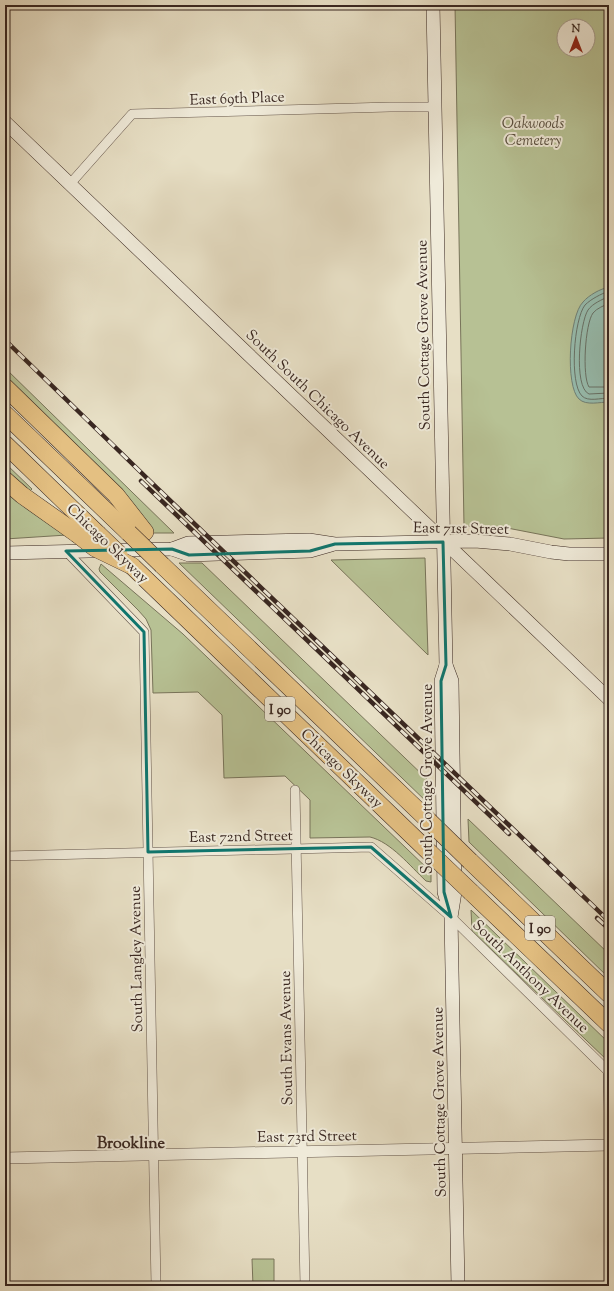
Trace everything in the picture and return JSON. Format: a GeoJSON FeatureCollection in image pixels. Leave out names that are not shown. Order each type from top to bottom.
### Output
{"type":"FeatureCollection","features":[{"type":"Feature","properties":{"kind":"highway"},"geometry":{"type":"LineString","coordinates":[[5,387],[116,495],[137,532]]}},
{"type":"Feature","properties":{"kind":"highway","name":"Chicago Skyway"},"geometry":{"type":"LineString","coordinates":[[5,414],[137,532],[162,565],[609,994]]}},
{"type":"Feature","properties":{"kind":"highway","name":"Chicago Skyway"},"geometry":{"type":"LineString","coordinates":[[5,444],[609,1024]]}},
{"type":"Feature","properties":{"kind":"highway"},"geometry":{"type":"LineString","coordinates":[[5,480],[22,495],[95,548],[132,566]]}},
{"type":"Feature","properties":{"kind":"main road","name":"South Cottage Grove Avenue"},"geometry":{"type":"LineString","coordinates":[[433,5],[446,665],[441,681],[444,892],[451,917],[458,1286]]}},
{"type":"Feature","properties":{"kind":"main road","name":"South South Chicago Avenue"},"geometry":{"type":"LineString","coordinates":[[5,122],[609,699]]}},
{"type":"Feature","properties":{"kind":"main road","name":"East 71st Street"},"geometry":{"type":"LineString","coordinates":[[5,553],[172,549],[188,543],[196,542],[309,540],[335,544],[497,542],[569,554],[609,554]]}},
{"type":"Feature","properties":{"kind":"street","name":"East 69th Place"},"geometry":{"type":"LineString","coordinates":[[70,184],[132,114],[390,107],[435,108]]}},
{"type":"Feature","properties":{"kind":"street","name":"South Langley Avenue"},"geometry":{"type":"LineString","coordinates":[[66,551],[144,632],[156,1286]]}},
{"type":"Feature","properties":{"kind":"street","name":"South Evans Avenue"},"geometry":{"type":"LineString","coordinates":[[295,790],[305,1286]]}},
{"type":"Feature","properties":{"kind":"street","name":"East 72nd Street"},"geometry":{"type":"LineString","coordinates":[[5,856],[371,847],[451,917]]}},
{"type":"Feature","properties":{"kind":"street","name":"South Anthony Avenue"},"geometry":{"type":"LineString","coordinates":[[451,917],[608,1071]]}},
{"type":"Feature","properties":{"kind":"street"},"geometry":{"type":"LineString","coordinates":[[608,1071],[609,1111]]}},
{"type":"Feature","properties":{"kind":"street","name":"East 73rd Street"},"geometry":{"type":"LineString","coordinates":[[5,1158],[456,1147],[609,1145]]}},
{"type":"Feature","properties":{"kind":"highlighted area"},"geometry":{"type":"Polygon","coordinates":[[[443,542],[446,665],[441,681],[444,892],[451,917],[371,847],[148,852],[144,632],[66,551],[172,549],[189,555],[310,551],[335,544],[443,542]]]}},
{"type":"Feature","properties":{"kind":"green space","name":"Oakwoods Cemetery"},"geometry":{"type":"Polygon","coordinates":[[[455,5],[609,5],[609,538],[564,539],[502,527],[464,526],[455,5]]]}},
{"type":"Feature","properties":{"kind":"green space"},"geometry":{"type":"Polygon","coordinates":[[[5,368],[174,533],[153,533],[63,435],[5,379],[5,368]]]}},
{"type":"Feature","properties":{"kind":"green space"},"geometry":{"type":"Polygon","coordinates":[[[5,463],[32,489],[27,494],[5,475],[5,463]]]}},
{"type":"Feature","properties":{"kind":"green space"},"geometry":{"type":"Polygon","coordinates":[[[5,489],[67,535],[5,539],[5,489]]]}},
{"type":"Feature","properties":{"kind":"green space"},"geometry":{"type":"Polygon","coordinates":[[[425,558],[428,655],[331,560],[425,558]]]}},
{"type":"Feature","properties":{"kind":"green space"},"geometry":{"type":"Polygon","coordinates":[[[179,563],[202,563],[430,782],[430,805],[179,563]]]}},
{"type":"Feature","properties":{"kind":"green space"},"geometry":{"type":"Polygon","coordinates":[[[101,564],[183,634],[431,872],[431,882],[426,881],[393,849],[370,837],[310,838],[310,800],[285,776],[224,778],[222,715],[198,692],[153,693],[151,630],[146,619],[100,572],[99,569],[101,564]]]}},
{"type":"Feature","properties":{"kind":"green space"},"geometry":{"type":"Polygon","coordinates":[[[468,819],[609,954],[609,978],[469,842],[468,819]]]}},
{"type":"Feature","properties":{"kind":"green space"},"geometry":{"type":"Polygon","coordinates":[[[471,910],[609,1043],[609,1062],[472,931],[471,910]]]}},
{"type":"Feature","properties":{"kind":"green space"},"geometry":{"type":"Polygon","coordinates":[[[252,1259],[274,1259],[274,1286],[253,1286],[252,1259]]]}},
{"type":"Feature","properties":{"kind":"water"},"geometry":{"type":"Polygon","coordinates":[[[609,287],[609,402],[585,402],[579,399],[575,392],[570,366],[570,351],[574,321],[578,310],[585,299],[602,289],[609,287]]]}},
{"type":"Feature","properties":{"kind":"railway"},"geometry":{"type":"LineString","coordinates":[[5,340],[609,921]]}},
{"type":"Feature","properties":{"kind":"railway"},"geometry":{"type":"LineString","coordinates":[[141,481],[509,834]]}},
{"type":"Feature","properties":{"kind":"railway"},"geometry":{"type":"LineString","coordinates":[[597,918],[609,929]]}},
{"type":"Feature","properties":{"kind":"district","name":"Brookline"},"geometry":{"type":"Point","coordinates":[131,1142]}}]}
